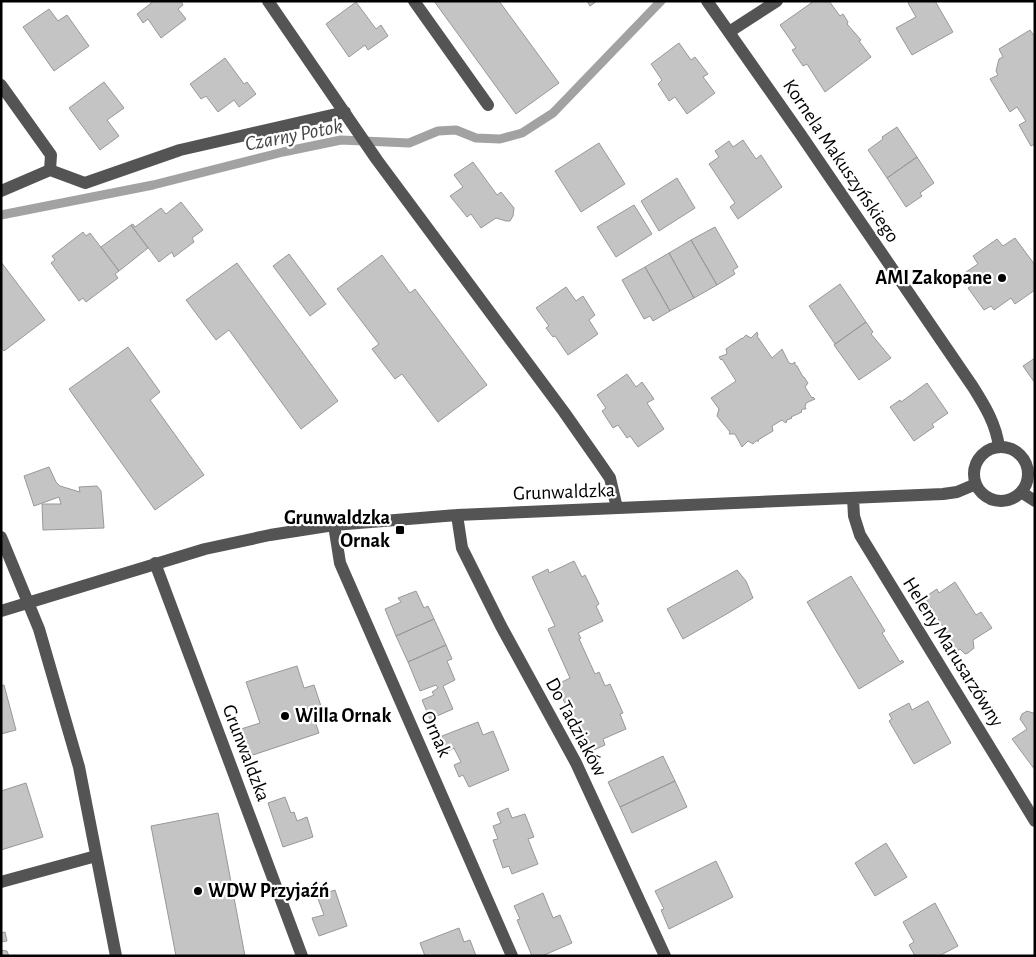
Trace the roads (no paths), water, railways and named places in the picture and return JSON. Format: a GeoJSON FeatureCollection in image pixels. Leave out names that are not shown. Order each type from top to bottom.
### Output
{"type":"FeatureCollection","features":[{"type":"Feature","properties":{"kind":"street"},"geometry":{"type":"LineString","coordinates":[[268,1],[377,160],[553,396],[599,462],[610,478],[617,508]]}},
{"type":"Feature","properties":{"kind":"street"},"geometry":{"type":"LineString","coordinates":[[414,1],[488,105]]}},
{"type":"Feature","properties":{"kind":"street","name":"Kornela Makuszyńskiego"},"geometry":{"type":"LineString","coordinates":[[708,1],[973,387],[990,416],[998,436],[999,447]]}},
{"type":"Feature","properties":{"kind":"street"},"geometry":{"type":"LineString","coordinates":[[730,32],[777,1]]}},
{"type":"Feature","properties":{"kind":"street"},"geometry":{"type":"LineString","coordinates":[[1,85],[51,155],[50,170]]}},
{"type":"Feature","properties":{"kind":"street"},"geometry":{"type":"LineString","coordinates":[[1,191],[50,170],[85,184],[180,150],[345,112]]}},
{"type":"Feature","properties":{"kind":"street"},"geometry":{"type":"LineString","coordinates":[[999,447],[1006,447],[1017,452],[1025,462],[1028,474],[1027,481],[1021,492],[1008,500],[999,500],[985,495],[976,484],[974,472],[979,460],[988,451],[999,447]]}},
{"type":"Feature","properties":{"kind":"street","name":"Grunwaldzka"},"geometry":{"type":"LineString","coordinates":[[1,611],[155,563],[246,540],[334,525],[457,515],[943,494],[957,492],[976,484]]}},
{"type":"Feature","properties":{"kind":"street"},"geometry":{"type":"LineString","coordinates":[[1021,492],[1035,501]]}},
{"type":"Feature","properties":{"kind":"street","name":"Heleny Marusarzówny"},"geometry":{"type":"LineString","coordinates":[[853,498],[854,516],[860,535],[1035,821]]}},
{"type":"Feature","properties":{"kind":"street","name":"Do Tadziaków"},"geometry":{"type":"LineString","coordinates":[[457,515],[462,548],[501,626],[576,763],[664,956]]}},
{"type":"Feature","properties":{"kind":"street","name":"Ornak"},"geometry":{"type":"LineString","coordinates":[[334,525],[340,563],[512,956]]}},
{"type":"Feature","properties":{"kind":"street"},"geometry":{"type":"LineString","coordinates":[[1,537],[39,628],[79,766],[116,956]]}},
{"type":"Feature","properties":{"kind":"street","name":"Grunwaldzka"},"geometry":{"type":"LineString","coordinates":[[155,563],[302,956]]}},
{"type":"Feature","properties":{"kind":"street"},"geometry":{"type":"LineString","coordinates":[[1,882],[96,856]]}},
{"type":"Feature","properties":{"kind":"waterway","name":"Czarny Potok"},"geometry":{"type":"LineString","coordinates":[[1,215],[153,185],[283,152],[341,140],[409,143],[438,131],[456,130],[476,138],[500,139],[522,133],[553,113],[661,1]]}},
{"type":"Feature","properties":{"kind":"place","name":"AMI Zakopane"},"geometry":{"type":"Point","coordinates":[1002,278]}},
{"type":"Feature","properties":{"kind":"place","name":"Grunwaldzka Ornak"},"geometry":{"type":"Point","coordinates":[400,530]}},
{"type":"Feature","properties":{"kind":"place","name":"Willa Ornak"},"geometry":{"type":"Point","coordinates":[285,716]}},
{"type":"Feature","properties":{"kind":"place","name":"WDW Przyjaźń"},"geometry":{"type":"Point","coordinates":[198,891]}}]}
